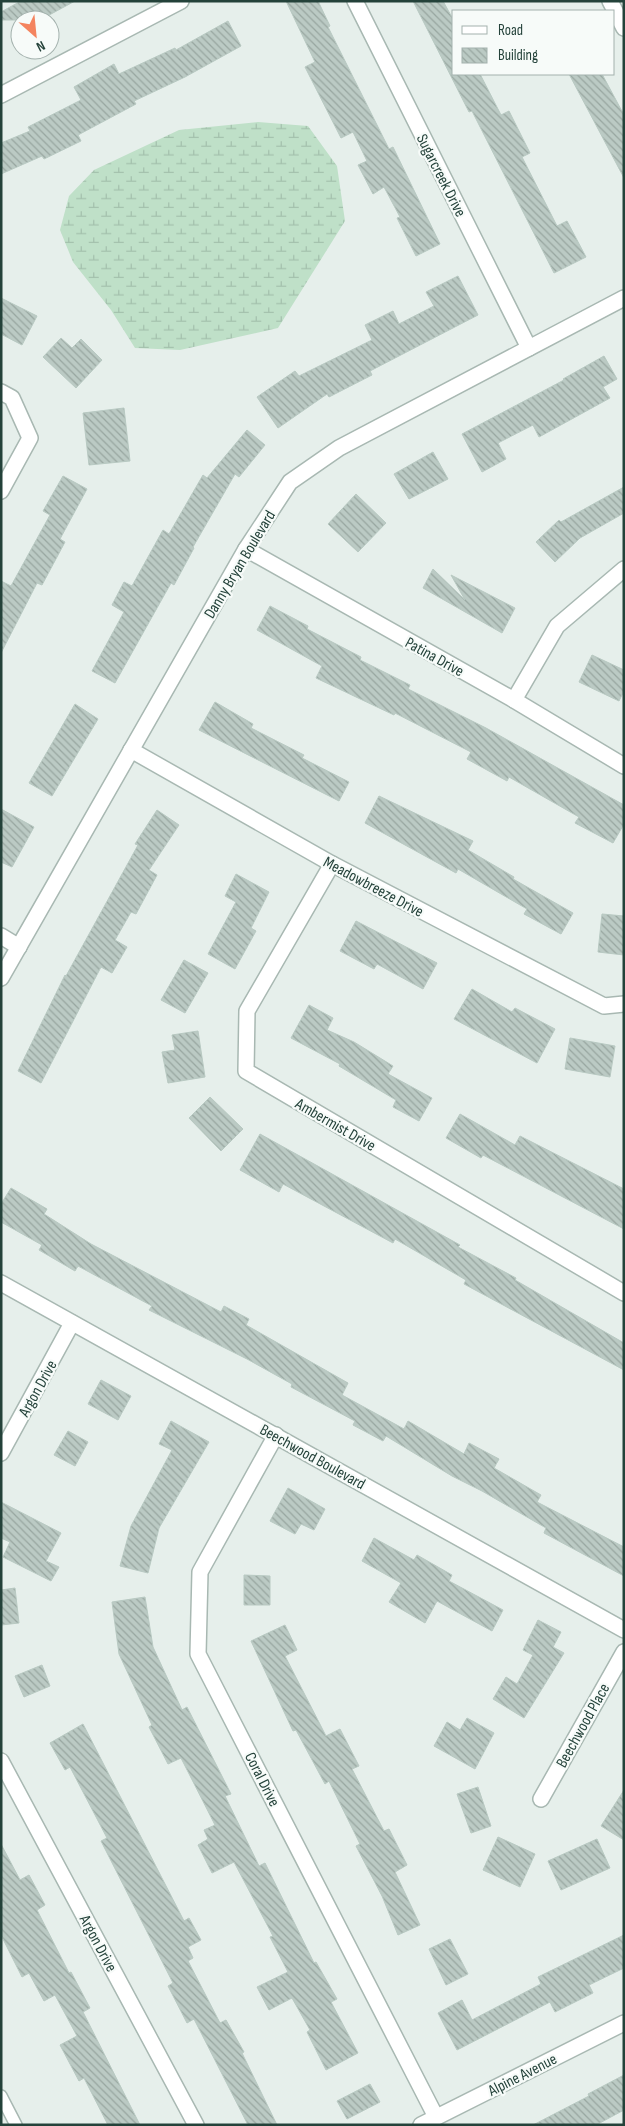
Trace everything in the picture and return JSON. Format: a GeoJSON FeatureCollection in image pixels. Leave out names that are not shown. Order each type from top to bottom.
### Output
{"type":"FeatureCollection","features":[{"type":"Feature","properties":{"kind":"street"},"geometry":{"type":"LineString","coordinates":[[1,95],[181,1]]}},
{"type":"Feature","properties":{"kind":"street","name":"Sugarcreek Drive"},"geometry":{"type":"LineString","coordinates":[[355,1],[529,348]]}},
{"type":"Feature","properties":{"kind":"street"},"geometry":{"type":"LineString","coordinates":[[615,11],[624,28]]}},
{"type":"Feature","properties":{"kind":"street","name":"Danny Bryan Boulevard"},"geometry":{"type":"LineString","coordinates":[[1,978],[246,549],[290,482],[338,448],[624,298]]}},
{"type":"Feature","properties":{"kind":"street"},"geometry":{"type":"LineString","coordinates":[[1,392],[12,398],[30,438],[1,491]]}},
{"type":"Feature","properties":{"kind":"street","name":"Patina Drive"},"geometry":{"type":"LineString","coordinates":[[246,549],[514,700],[624,766]]}},
{"type":"Feature","properties":{"kind":"street"},"geometry":{"type":"LineString","coordinates":[[514,700],[557,626],[624,569]]}},
{"type":"Feature","properties":{"kind":"street","name":"Meadowbreeze Drive"},"geometry":{"type":"LineString","coordinates":[[131,750],[332,864],[604,1006],[624,1004]]}},
{"type":"Feature","properties":{"kind":"street","name":"Ambermist Drive"},"geometry":{"type":"LineString","coordinates":[[332,864],[247,1011],[246,1071],[624,1292]]}},
{"type":"Feature","properties":{"kind":"street"},"geometry":{"type":"LineString","coordinates":[[1,936],[19,947]]}},
{"type":"Feature","properties":{"kind":"street","name":"Beechwood Boulevard"},"geometry":{"type":"LineString","coordinates":[[1,1283],[624,1630]]}},
{"type":"Feature","properties":{"kind":"street","name":"Argon Drive"},"geometry":{"type":"LineString","coordinates":[[1,1453],[72,1323]]}},
{"type":"Feature","properties":{"kind":"street","name":"Coral Drive"},"geometry":{"type":"LineString","coordinates":[[276,1435],[200,1572],[198,1654],[436,2117]]}},
{"type":"Feature","properties":{"kind":"street","name":"Beechwood Place"},"geometry":{"type":"LineString","coordinates":[[541,1799],[624,1652]]}},
{"type":"Feature","properties":{"kind":"street","name":"Argon Drive"},"geometry":{"type":"LineString","coordinates":[[1,1761],[196,2125]]}},
{"type":"Feature","properties":{"kind":"street","name":"Alpine Avenue"},"geometry":{"type":"LineString","coordinates":[[421,2125],[624,2023]]}},
{"type":"Feature","properties":{"kind":"lane"},"geometry":{"type":"LineString","coordinates":[[1,2096],[16,2125]]}},
{"type":"Feature","properties":{"kind":"green space"},"geometry":{"type":"Polygon","coordinates":[[[258,122],[308,126],[337,166],[345,221],[278,328],[180,350],[135,348],[111,310],[73,262],[60,230],[69,196],[94,170],[179,130],[258,122]]]}},
{"type":"Feature","properties":{"kind":"building"},"geometry":{"type":"Polygon","coordinates":[[[21,1],[75,1],[58,10],[10,10],[10,20],[1,20],[1,12],[21,1]]]}},
{"type":"Feature","properties":{"kind":"building"},"geometry":{"type":"Polygon","coordinates":[[[286,1],[318,1],[330,26],[328,27],[389,149],[393,147],[440,244],[416,256],[397,218],[400,217],[384,187],[373,194],[358,165],[367,161],[353,132],[341,138],[305,67],[315,62],[286,1]]]}},
{"type":"Feature","properties":{"kind":"building"},"geometry":{"type":"Polygon","coordinates":[[[413,1],[443,1],[452,17],[452,75],[481,75],[501,115],[509,111],[530,153],[522,157],[557,226],[567,221],[586,257],[554,273],[472,111],[469,112],[413,1]]]}},
{"type":"Feature","properties":{"kind":"building"},"geometry":{"type":"Polygon","coordinates":[[[228,21],[241,46],[185,77],[134,101],[136,104],[78,135],[81,141],[44,159],[42,156],[1,174],[1,143],[30,131],[28,127],[81,100],[74,87],[114,64],[119,74],[175,48],[176,50],[228,21]]]}},
{"type":"Feature","properties":{"kind":"building"},"geometry":{"type":"Polygon","coordinates":[[[570,75],[603,75],[624,115],[624,178],[570,75]]]}},
{"type":"Feature","properties":{"kind":"building"},"geometry":{"type":"Polygon","coordinates":[[[458,276],[478,315],[370,371],[372,375],[329,397],[327,394],[278,428],[257,397],[295,371],[299,376],[372,340],[365,325],[393,311],[399,324],[434,306],[426,292],[458,276]]]}},
{"type":"Feature","properties":{"kind":"building"},"geometry":{"type":"Polygon","coordinates":[[[1,298],[37,316],[22,345],[1,334],[1,298]]]}},
{"type":"Feature","properties":{"kind":"building"},"geometry":{"type":"Polygon","coordinates":[[[61,338],[72,348],[81,339],[102,360],[76,388],[43,357],[61,338]]]}},
{"type":"Feature","properties":{"kind":"building"},"geometry":{"type":"Polygon","coordinates":[[[604,356],[617,379],[603,387],[610,398],[539,437],[533,425],[498,443],[506,459],[482,472],[462,434],[564,380],[604,356]]]}},
{"type":"Feature","properties":{"kind":"building"},"geometry":{"type":"Polygon","coordinates":[[[124,408],[130,461],[89,465],[83,413],[124,408]]]}},
{"type":"Feature","properties":{"kind":"building"},"geometry":{"type":"Polygon","coordinates":[[[247,430],[265,445],[239,477],[235,474],[193,547],[174,585],[171,583],[115,683],[92,671],[124,612],[112,605],[124,582],[132,586],[163,530],[169,534],[203,475],[207,478],[247,430]]]}},
{"type":"Feature","properties":{"kind":"building"},"geometry":{"type":"Polygon","coordinates":[[[433,452],[448,479],[409,499],[394,474],[433,452]]]}},
{"type":"Feature","properties":{"kind":"building"},"geometry":{"type":"Polygon","coordinates":[[[63,476],[87,489],[60,539],[65,542],[42,585],[37,583],[1,653],[1,581],[11,586],[50,515],[43,511],[63,476]]]}},
{"type":"Feature","properties":{"kind":"building"},"geometry":{"type":"Polygon","coordinates":[[[624,487],[624,513],[580,538],[555,562],[536,542],[559,520],[561,522],[624,487]]]}},
{"type":"Feature","properties":{"kind":"building"},"geometry":{"type":"Polygon","coordinates":[[[356,494],[386,523],[358,552],[328,524],[356,494]]]}},
{"type":"Feature","properties":{"kind":"building"},"geometry":{"type":"Polygon","coordinates":[[[433,569],[465,600],[451,575],[515,608],[502,633],[423,588],[433,569]]]}},
{"type":"Feature","properties":{"kind":"building"},"geometry":{"type":"Polygon","coordinates":[[[270,606],[308,626],[307,629],[361,657],[360,660],[410,685],[408,689],[486,728],[624,805],[624,824],[613,843],[575,823],[579,817],[509,777],[507,781],[467,759],[471,752],[395,713],[394,715],[316,678],[322,666],[257,630],[270,606]]]}},
{"type":"Feature","properties":{"kind":"building"},"geometry":{"type":"Polygon","coordinates":[[[592,655],[624,670],[624,691],[619,701],[579,682],[592,655]]]}},
{"type":"Feature","properties":{"kind":"building"},"geometry":{"type":"Polygon","coordinates":[[[215,702],[253,724],[251,728],[304,755],[302,758],[349,782],[339,801],[199,730],[215,702]]]}},
{"type":"Feature","properties":{"kind":"building"},"geometry":{"type":"Polygon","coordinates":[[[75,704],[98,719],[52,796],[29,783],[75,704]]]}},
{"type":"Feature","properties":{"kind":"building"},"geometry":{"type":"Polygon","coordinates":[[[379,796],[473,841],[468,850],[514,877],[513,879],[573,913],[561,934],[524,914],[527,909],[458,869],[456,873],[365,823],[379,796]]]}},
{"type":"Feature","properties":{"kind":"building"},"geometry":{"type":"Polygon","coordinates":[[[1,809],[34,827],[12,867],[1,862],[1,809]]]}},
{"type":"Feature","properties":{"kind":"building"},"geometry":{"type":"Polygon","coordinates":[[[157,810],[179,825],[149,870],[157,875],[136,914],[131,912],[115,940],[127,947],[112,973],[101,967],[41,1083],[18,1071],[65,975],[138,845],[135,844],[157,810]]]}},
{"type":"Feature","properties":{"kind":"building"},"geometry":{"type":"Polygon","coordinates":[[[236,874],[269,892],[251,928],[256,931],[235,969],[208,954],[236,902],[225,896],[236,874]]]}},
{"type":"Feature","properties":{"kind":"building"},"geometry":{"type":"Polygon","coordinates":[[[602,914],[624,916],[624,955],[598,952],[602,914]]]}},
{"type":"Feature","properties":{"kind":"building"},"geometry":{"type":"Polygon","coordinates":[[[356,921],[437,963],[423,989],[377,964],[374,969],[340,951],[356,921]]]}},
{"type":"Feature","properties":{"kind":"building"},"geometry":{"type":"Polygon","coordinates":[[[184,960],[208,973],[185,1013],[161,1000],[184,960]]]}},
{"type":"Feature","properties":{"kind":"building"},"geometry":{"type":"Polygon","coordinates":[[[472,989],[512,1012],[515,1008],[555,1029],[537,1063],[454,1019],[472,989]]]}},
{"type":"Feature","properties":{"kind":"building"},"geometry":{"type":"Polygon","coordinates":[[[309,1005],[333,1018],[327,1030],[354,1042],[393,1066],[388,1074],[432,1098],[419,1121],[393,1107],[396,1100],[339,1066],[340,1064],[291,1038],[309,1005]]]}},
{"type":"Feature","properties":{"kind":"building"},"geometry":{"type":"Polygon","coordinates":[[[198,1031],[205,1077],[168,1083],[162,1052],[175,1050],[172,1035],[198,1031]]]}},
{"type":"Feature","properties":{"kind":"building"},"geometry":{"type":"Polygon","coordinates":[[[570,1038],[615,1046],[610,1077],[565,1069],[570,1038]]]}},
{"type":"Feature","properties":{"kind":"building"},"geometry":{"type":"Polygon","coordinates":[[[210,1097],[243,1129],[221,1151],[189,1118],[210,1097]]]}},
{"type":"Feature","properties":{"kind":"building"},"geometry":{"type":"Polygon","coordinates":[[[460,1114],[515,1145],[520,1136],[624,1189],[624,1229],[483,1155],[481,1158],[446,1138],[460,1114]]]}},
{"type":"Feature","properties":{"kind":"building"},"geometry":{"type":"Polygon","coordinates":[[[260,1134],[460,1245],[458,1247],[516,1278],[515,1280],[624,1343],[624,1370],[464,1284],[466,1280],[395,1239],[393,1243],[283,1184],[279,1192],[240,1170],[260,1134]]]}},
{"type":"Feature","properties":{"kind":"building"},"geometry":{"type":"Polygon","coordinates":[[[11,1188],[47,1209],[44,1214],[91,1244],[221,1312],[224,1306],[249,1319],[246,1325],[348,1383],[342,1395],[404,1429],[408,1421],[464,1454],[469,1443],[499,1459],[494,1468],[541,1495],[537,1502],[624,1547],[624,1576],[544,1533],[546,1528],[452,1476],[386,1436],[383,1441],[353,1425],[355,1421],[291,1387],[292,1384],[247,1359],[149,1310],[152,1306],[78,1266],[75,1271],[39,1250],[42,1245],[1,1222],[1,1204],[11,1188]]]}},
{"type":"Feature","properties":{"kind":"building"},"geometry":{"type":"Polygon","coordinates":[[[101,1380],[131,1396],[118,1420],[88,1404],[101,1380]]]}},
{"type":"Feature","properties":{"kind":"building"},"geometry":{"type":"Polygon","coordinates":[[[171,1421],[209,1442],[159,1528],[148,1573],[120,1566],[131,1526],[172,1450],[159,1444],[171,1421]]]}},
{"type":"Feature","properties":{"kind":"building"},"geometry":{"type":"Polygon","coordinates":[[[68,1431],[88,1442],[75,1466],[54,1455],[68,1431]]]}},
{"type":"Feature","properties":{"kind":"building"},"geometry":{"type":"Polygon","coordinates":[[[288,1488],[325,1509],[314,1530],[301,1524],[295,1534],[270,1521],[288,1488]]]}},
{"type":"Feature","properties":{"kind":"building"},"geometry":{"type":"Polygon","coordinates":[[[1,1502],[61,1533],[46,1561],[59,1567],[51,1581],[3,1557],[10,1542],[1,1538],[1,1502]]]}},
{"type":"Feature","properties":{"kind":"building"},"geometry":{"type":"Polygon","coordinates":[[[374,1538],[414,1560],[417,1555],[452,1575],[449,1581],[503,1610],[492,1631],[437,1601],[425,1623],[389,1602],[401,1583],[362,1561],[374,1538]]]}},
{"type":"Feature","properties":{"kind":"building"},"geometry":{"type":"Polygon","coordinates":[[[244,1575],[270,1576],[270,1605],[244,1605],[244,1575]]]}},
{"type":"Feature","properties":{"kind":"building"},"geometry":{"type":"Polygon","coordinates":[[[15,1588],[19,1623],[1,1625],[1,1590],[15,1588]]]}},
{"type":"Feature","properties":{"kind":"building"},"geometry":{"type":"Polygon","coordinates":[[[145,1597],[153,1647],[182,1710],[187,1707],[231,1794],[225,1796],[259,1866],[265,1863],[314,1963],[316,1962],[337,1999],[331,2002],[358,2053],[326,2070],[307,2032],[310,2030],[292,1998],[269,2010],[257,1987],[288,1972],[270,1937],[273,1936],[234,1862],[212,1873],[198,1845],[208,1839],[204,1830],[215,1825],[181,1758],[168,1764],[149,1727],[152,1725],[119,1654],[112,1602],[145,1597]]]}},
{"type":"Feature","properties":{"kind":"building"},"geometry":{"type":"Polygon","coordinates":[[[538,1620],[561,1632],[553,1647],[564,1653],[524,1718],[493,1699],[506,1677],[517,1684],[533,1655],[523,1650],[538,1620]]]}},
{"type":"Feature","properties":{"kind":"building"},"geometry":{"type":"Polygon","coordinates":[[[285,1625],[297,1650],[285,1656],[326,1736],[340,1729],[359,1766],[352,1769],[384,1831],[389,1829],[407,1865],[395,1872],[420,1925],[398,1935],[382,1896],[356,1846],[360,1844],[329,1781],[325,1784],[296,1730],[293,1731],[251,1641],[285,1625]]]}},
{"type":"Feature","properties":{"kind":"building"},"geometry":{"type":"Polygon","coordinates":[[[42,1665],[50,1686],[24,1697],[15,1676],[42,1665]]]}},
{"type":"Feature","properties":{"kind":"building"},"geometry":{"type":"Polygon","coordinates":[[[467,1718],[494,1733],[475,1769],[434,1746],[447,1722],[460,1730],[467,1718]]]}},
{"type":"Feature","properties":{"kind":"building"},"geometry":{"type":"Polygon","coordinates":[[[83,1724],[184,1921],[189,1918],[201,1940],[188,1947],[193,1958],[188,1961],[220,2023],[226,2020],[244,2052],[242,2053],[277,2125],[248,2125],[194,2019],[187,2023],[168,1986],[173,1983],[101,1841],[107,1838],[70,1767],[65,1770],[50,1743],[83,1724]]]}},
{"type":"Feature","properties":{"kind":"building"},"geometry":{"type":"Polygon","coordinates":[[[478,1787],[491,1826],[471,1833],[457,1794],[478,1787]]]}},
{"type":"Feature","properties":{"kind":"building"},"geometry":{"type":"Polygon","coordinates":[[[624,1790],[624,1840],[601,1826],[624,1790]]]}},
{"type":"Feature","properties":{"kind":"building"},"geometry":{"type":"Polygon","coordinates":[[[498,1837],[535,1854],[520,1887],[483,1870],[498,1837]]]}},
{"type":"Feature","properties":{"kind":"building"},"geometry":{"type":"Polygon","coordinates":[[[597,1839],[610,1868],[561,1890],[548,1861],[597,1839]]]}},
{"type":"Feature","properties":{"kind":"building"},"geometry":{"type":"Polygon","coordinates":[[[1,1844],[20,1880],[29,1875],[45,1905],[37,1910],[69,1973],[71,1972],[90,2008],[83,2012],[140,2125],[108,2125],[84,2078],[79,2081],[60,2045],[77,2036],[55,1995],[44,2001],[29,1973],[22,1977],[1,1935],[1,1844]]]}},
{"type":"Feature","properties":{"kind":"building"},"geometry":{"type":"Polygon","coordinates":[[[624,1935],[624,1968],[589,1985],[593,1993],[555,2012],[550,2002],[457,2050],[438,2013],[462,2000],[472,2020],[541,1984],[538,1977],[624,1935]]]}},
{"type":"Feature","properties":{"kind":"building"},"geometry":{"type":"Polygon","coordinates":[[[450,1939],[468,1974],[446,1985],[429,1949],[450,1939]]]}},
{"type":"Feature","properties":{"kind":"building"},"geometry":{"type":"Polygon","coordinates":[[[624,2075],[624,2110],[596,2125],[533,2125],[589,2096],[588,2094],[624,2075]]]}},
{"type":"Feature","properties":{"kind":"building"},"geometry":{"type":"Polygon","coordinates":[[[370,2084],[380,2102],[347,2119],[337,2101],[370,2084]]]}}]}
